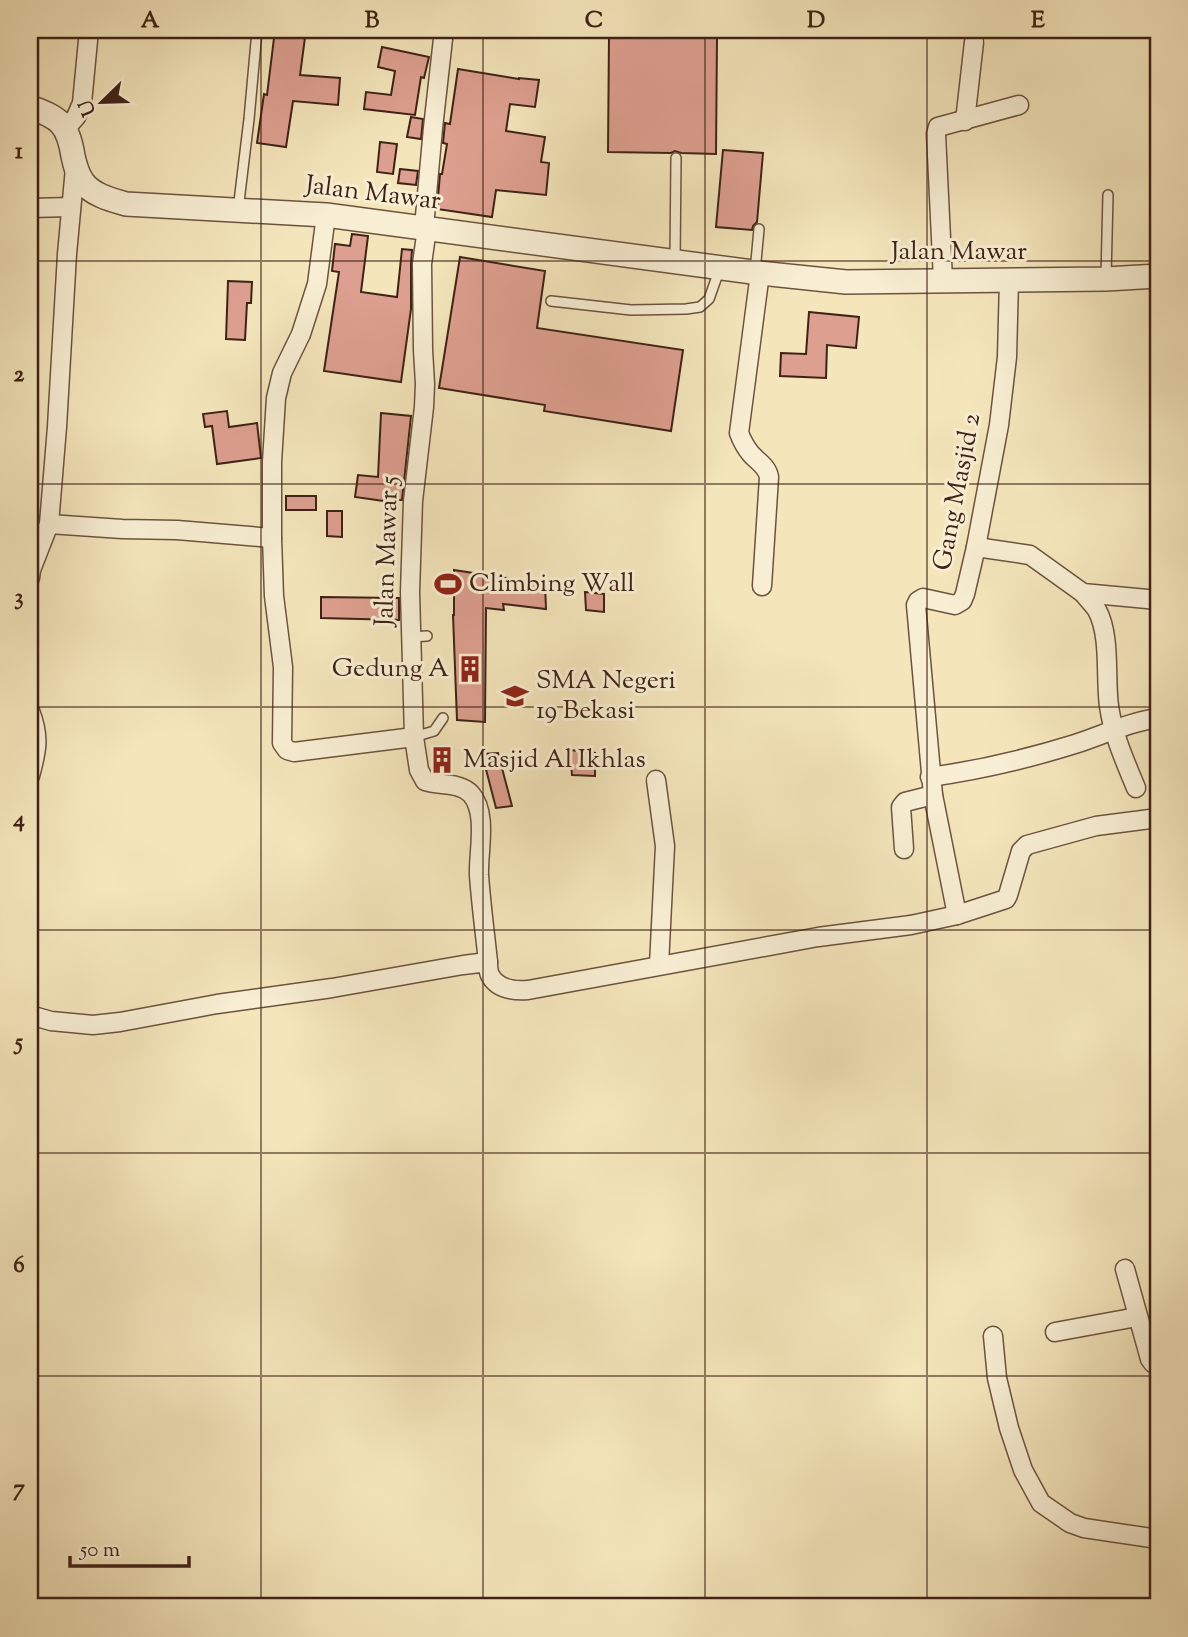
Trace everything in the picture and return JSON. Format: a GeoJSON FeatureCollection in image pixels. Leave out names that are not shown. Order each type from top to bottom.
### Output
{"type":"FeatureCollection","features":[{"type":"Feature","properties":{"kind":"street"},"geometry":{"type":"LineString","coordinates":[[66,128],[76,117],[82,103],[89,30]]}},
{"type":"Feature","properties":{"kind":"street","name":"Jalan Mawar 5"},"geometry":{"type":"LineString","coordinates":[[444,30],[422,264],[425,384],[413,501],[410,592],[419,637],[414,737],[419,770],[425,781],[463,788],[470,792],[475,800],[480,820],[479,869],[488,962]]}},
{"type":"Feature","properties":{"kind":"street"},"geometry":{"type":"LineString","coordinates":[[965,121],[974,42]]}},
{"type":"Feature","properties":{"kind":"street"},"geometry":{"type":"LineString","coordinates":[[943,280],[936,134],[938,127],[1019,105]]}},
{"type":"Feature","properties":{"kind":"street"},"geometry":{"type":"LineString","coordinates":[[30,107],[54,117],[66,128],[75,168],[49,524],[30,573]]}},
{"type":"Feature","properties":{"kind":"street","name":"Jalan Mawar"},"geometry":{"type":"LineString","coordinates":[[75,168],[83,182],[92,190],[126,204],[326,215],[757,273],[846,282],[1158,276]]}},
{"type":"Feature","properties":{"kind":"street"},"geometry":{"type":"LineString","coordinates":[[30,208],[71,207]]}},
{"type":"Feature","properties":{"kind":"street"},"geometry":{"type":"LineString","coordinates":[[326,215],[317,284],[302,334],[282,373],[276,398],[272,462],[272,538],[274,596],[283,667],[282,743],[294,752],[414,737]]}},
{"type":"Feature","properties":{"kind":"street"},"geometry":{"type":"LineString","coordinates":[[757,273],[739,433],[743,443],[765,467],[769,477],[762,586]]}},
{"type":"Feature","properties":{"kind":"street","name":"Gang Masjid 2"},"geometry":{"type":"LineString","coordinates":[[957,915],[932,786],[916,605],[923,598],[956,605],[962,601],[976,547],[999,425],[1007,358],[1009,280]]}},
{"type":"Feature","properties":{"kind":"street"},"geometry":{"type":"LineString","coordinates":[[49,524],[272,538]]}},
{"type":"Feature","properties":{"kind":"street"},"geometry":{"type":"LineString","coordinates":[[976,547],[1030,555],[1083,593],[1097,610],[1105,642],[1108,704],[1113,729],[1136,788]]}},
{"type":"Feature","properties":{"kind":"street"},"geometry":{"type":"LineString","coordinates":[[1083,593],[1158,600]]}},
{"type":"Feature","properties":{"kind":"street"},"geometry":{"type":"LineString","coordinates":[[30,711],[35,724],[37,746],[30,776]]}},
{"type":"Feature","properties":{"kind":"street"},"geometry":{"type":"LineString","coordinates":[[904,849],[901,807],[932,786],[967,772],[1043,754],[1113,729],[1158,718]]}},
{"type":"Feature","properties":{"kind":"street"},"geometry":{"type":"LineString","coordinates":[[656,780],[665,846],[659,965]]}},
{"type":"Feature","properties":{"kind":"street"},"geometry":{"type":"LineString","coordinates":[[30,1015],[51,1021],[93,1025],[488,962],[490,975],[500,985],[513,991],[818,937],[911,925],[957,915],[1006,899],[1024,847],[1096,826],[1158,818]]}},
{"type":"Feature","properties":{"kind":"street"},"geometry":{"type":"LineString","coordinates":[[1125,1269],[1150,1359],[1153,1363],[1158,1362]]}},
{"type":"Feature","properties":{"kind":"street"},"geometry":{"type":"LineString","coordinates":[[1055,1332],[1137,1317]]}},
{"type":"Feature","properties":{"kind":"street"},"geometry":{"type":"LineString","coordinates":[[993,1336],[997,1378],[1012,1437],[1023,1470],[1041,1503],[1070,1523],[1084,1528],[1158,1539]]}},
{"type":"Feature","properties":{"kind":"lane"},"geometry":{"type":"LineString","coordinates":[[238,210],[257,31]]}},
{"type":"Feature","properties":{"kind":"lane"},"geometry":{"type":"LineString","coordinates":[[676,159],[676,262]]}},
{"type":"Feature","properties":{"kind":"lane"},"geometry":{"type":"LineString","coordinates":[[1106,279],[1108,195]]}},
{"type":"Feature","properties":{"kind":"lane"},"geometry":{"type":"LineString","coordinates":[[757,273],[759,229]]}},
{"type":"Feature","properties":{"kind":"lane"},"geometry":{"type":"LineString","coordinates":[[551,301],[631,310],[700,307],[709,299],[720,267]]}},
{"type":"Feature","properties":{"kind":"lane"},"geometry":{"type":"LineString","coordinates":[[414,737],[434,731],[443,718]]}},
{"type":"Feature","properties":{"kind":"building"},"geometry":{"type":"Polygon","coordinates":[[[275,30],[306,30],[300,75],[340,78],[338,105],[293,101],[286,147],[257,143],[264,94],[267,95],[275,30]]]}},
{"type":"Feature","properties":{"kind":"building"},"geometry":{"type":"Polygon","coordinates":[[[609,36],[717,37],[716,154],[675,151],[608,152],[609,36]]]}},
{"type":"Feature","properties":{"kind":"building"},"geometry":{"type":"Polygon","coordinates":[[[382,47],[429,57],[424,78],[421,77],[415,115],[364,109],[366,92],[391,95],[395,71],[378,67],[382,47]]]}},
{"type":"Feature","properties":{"kind":"building"},"geometry":{"type":"Polygon","coordinates":[[[458,69],[539,80],[535,107],[510,104],[506,131],[545,137],[541,162],[549,163],[546,195],[496,190],[492,217],[437,209],[440,174],[447,144],[443,143],[445,123],[450,124],[458,69]]]}},
{"type":"Feature","properties":{"kind":"building"},"geometry":{"type":"Polygon","coordinates":[[[411,117],[423,119],[421,139],[407,137],[411,117]]]}},
{"type":"Feature","properties":{"kind":"building"},"geometry":{"type":"Polygon","coordinates":[[[380,142],[397,144],[393,174],[377,172],[380,142]]]}},
{"type":"Feature","properties":{"kind":"building"},"geometry":{"type":"Polygon","coordinates":[[[723,150],[763,153],[757,222],[752,230],[716,227],[723,150]]]}},
{"type":"Feature","properties":{"kind":"building"},"geometry":{"type":"Polygon","coordinates":[[[400,169],[418,171],[416,185],[398,183],[400,169]]]}},
{"type":"Feature","properties":{"kind":"building"},"geometry":{"type":"Polygon","coordinates":[[[352,234],[368,236],[361,292],[397,297],[402,249],[412,250],[411,309],[401,382],[324,371],[339,272],[332,271],[335,244],[350,246],[352,234]]]}},
{"type":"Feature","properties":{"kind":"building"},"geometry":{"type":"Polygon","coordinates":[[[460,257],[545,271],[537,328],[683,350],[671,431],[544,411],[545,405],[439,388],[460,257]]]}},
{"type":"Feature","properties":{"kind":"building"},"geometry":{"type":"Polygon","coordinates":[[[228,281],[252,282],[251,303],[247,303],[245,340],[226,339],[228,281]]]}},
{"type":"Feature","properties":{"kind":"building"},"geometry":{"type":"Polygon","coordinates":[[[809,312],[859,317],[856,348],[827,345],[826,378],[780,376],[781,353],[806,354],[809,312]]]}},
{"type":"Feature","properties":{"kind":"building"},"geometry":{"type":"Polygon","coordinates":[[[227,411],[229,427],[257,423],[261,458],[217,464],[212,426],[205,427],[203,414],[227,411]]]}},
{"type":"Feature","properties":{"kind":"building"},"geometry":{"type":"Polygon","coordinates":[[[381,413],[411,416],[402,500],[391,502],[355,497],[358,475],[378,477],[381,413]]]}},
{"type":"Feature","properties":{"kind":"building"},"geometry":{"type":"Polygon","coordinates":[[[286,496],[316,496],[316,510],[286,510],[286,496]]]}},
{"type":"Feature","properties":{"kind":"building"},"geometry":{"type":"Polygon","coordinates":[[[327,511],[342,511],[342,537],[327,536],[327,511]]]}},
{"type":"Feature","properties":{"kind":"building"},"geometry":{"type":"Polygon","coordinates":[[[454,570],[545,584],[546,609],[503,604],[504,610],[486,608],[485,722],[457,720],[454,570]]]}},
{"type":"Feature","properties":{"kind":"building"},"geometry":{"type":"Polygon","coordinates":[[[585,592],[604,594],[604,612],[586,610],[585,592]]]}},
{"type":"Feature","properties":{"kind":"building"},"geometry":{"type":"Polygon","coordinates":[[[321,597],[399,598],[399,620],[321,618],[321,597]]]}},
{"type":"Feature","properties":{"kind":"building"},"geometry":{"type":"Polygon","coordinates":[[[570,750],[595,753],[595,776],[572,775],[570,750]]]}},
{"type":"Feature","properties":{"kind":"building"},"geometry":{"type":"Polygon","coordinates":[[[498,753],[512,806],[496,808],[482,754],[498,753]]]}},
{"type":"Feature","properties":{"kind":"place","name":"Climbing Wall"},"geometry":{"type":"Point","coordinates":[448,584]}},
{"type":"Feature","properties":{"kind":"place","name":"Gedung A"},"geometry":{"type":"Point","coordinates":[470,669]}},
{"type":"Feature","properties":{"kind":"place","name":"SMA Negeri 19 Bekasi"},"geometry":{"type":"Point","coordinates":[515,696]}},
{"type":"Feature","properties":{"kind":"place","name":"Masjid Al Ikhlas"},"geometry":{"type":"Point","coordinates":[442,760]}}]}
